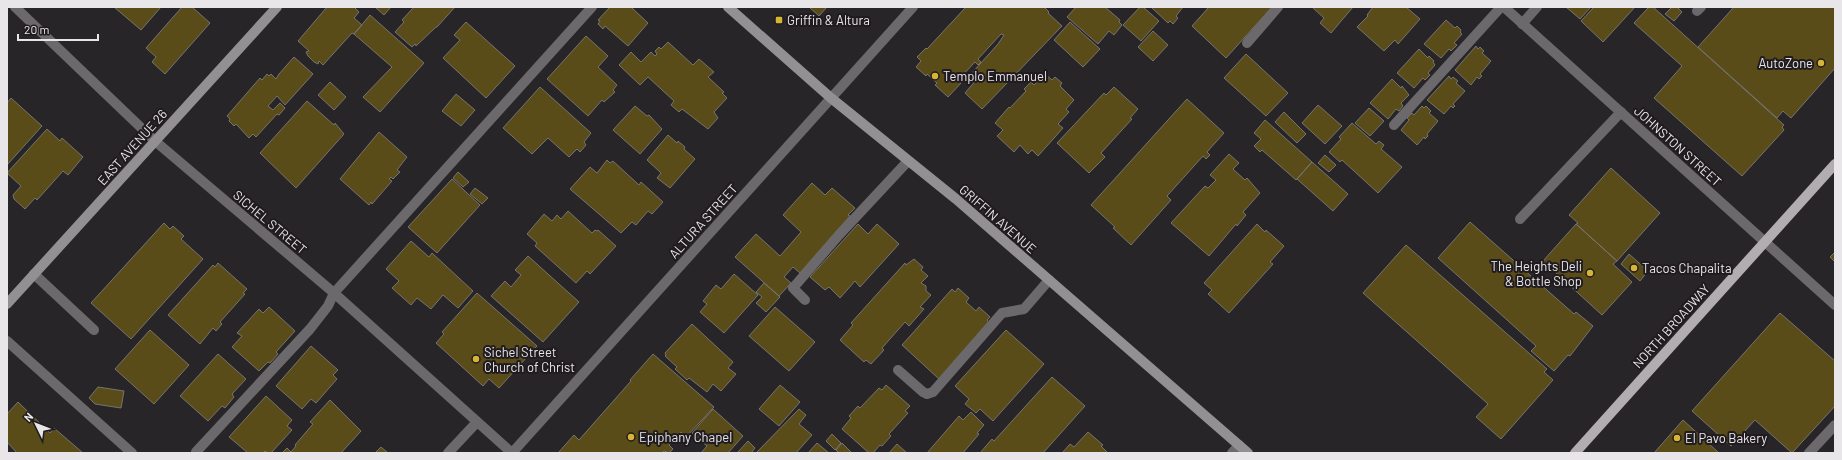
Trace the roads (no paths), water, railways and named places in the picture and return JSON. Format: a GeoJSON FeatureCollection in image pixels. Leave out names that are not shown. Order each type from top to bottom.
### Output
{"type":"FeatureCollection","features":[{"type":"Feature","properties":{"kind":"main road","name":"NORTH BROADWAY"},"geometry":{"type":"LineString","coordinates":[[1575,453],[1835,164]]}},
{"type":"Feature","properties":{"kind":"street","name":"SICHEL STREET"},"geometry":{"type":"LineString","coordinates":[[15,7],[156,141],[334,293],[512,453]]}},
{"type":"Feature","properties":{"kind":"street","name":"EAST AVENUE 26"},"geometry":{"type":"LineString","coordinates":[[7,304],[277,7]]}},
{"type":"Feature","properties":{"kind":"street"},"geometry":{"type":"LineString","coordinates":[[196,452],[310,329],[328,306],[334,293],[592,7]]}},
{"type":"Feature","properties":{"kind":"street","name":"GRIFFIN AVENUE"},"geometry":{"type":"LineString","coordinates":[[728,7],[831,98],[956,199],[1248,453]]}},
{"type":"Feature","properties":{"kind":"street","name":"ALTURA STREET"},"geometry":{"type":"LineString","coordinates":[[512,453],[913,7]]}},
{"type":"Feature","properties":{"kind":"street"},"geometry":{"type":"LineString","coordinates":[[1246,43],[1278,7]]}},
{"type":"Feature","properties":{"kind":"street"},"geometry":{"type":"LineString","coordinates":[[1394,125],[1502,7]]}},
{"type":"Feature","properties":{"kind":"street","name":"JOHNSTON STREET"},"geometry":{"type":"LineString","coordinates":[[1502,7],[1835,305]]}},
{"type":"Feature","properties":{"kind":"street"},"geometry":{"type":"LineString","coordinates":[[1522,24],[1537,7]]}},
{"type":"Feature","properties":{"kind":"street"},"geometry":{"type":"LineString","coordinates":[[1520,218],[1621,112]]}},
{"type":"Feature","properties":{"kind":"street"},"geometry":{"type":"LineString","coordinates":[[804,300],[793,288],[838,235],[908,161]]}},
{"type":"Feature","properties":{"kind":"street"},"geometry":{"type":"LineString","coordinates":[[34,274],[94,330]]}},
{"type":"Feature","properties":{"kind":"street"},"geometry":{"type":"LineString","coordinates":[[898,370],[923,392],[927,394],[933,392],[1002,313],[1024,308],[1049,280]]}},
{"type":"Feature","properties":{"kind":"street"},"geometry":{"type":"LineString","coordinates":[[7,341],[132,453]]}},
{"type":"Feature","properties":{"kind":"street"},"geometry":{"type":"LineString","coordinates":[[448,453],[477,422]]}},
{"type":"Feature","properties":{"kind":"street"},"geometry":{"type":"LineString","coordinates":[[1809,453],[1835,425]]}},
{"type":"Feature","properties":{"kind":"street"},"geometry":{"type":"LineString","coordinates":[[1232,453],[1239,445]]}},
{"type":"Feature","properties":{"kind":"place","name":"Griffin & Altura"},"geometry":{"type":"Point","coordinates":[779,20]}},
{"type":"Feature","properties":{"kind":"place","name":"AutoZone"},"geometry":{"type":"Point","coordinates":[1821,63]}},
{"type":"Feature","properties":{"kind":"place","name":"Templo Emmanuel"},"geometry":{"type":"Point","coordinates":[935,76]}},
{"type":"Feature","properties":{"kind":"place","name":"Tacos Chapalita"},"geometry":{"type":"Point","coordinates":[1634,268]}},
{"type":"Feature","properties":{"kind":"place","name":"The Heights Deli & Bottle Shop"},"geometry":{"type":"Point","coordinates":[1590,273]}},
{"type":"Feature","properties":{"kind":"place","name":"Sichel Street Church of Christ"},"geometry":{"type":"Point","coordinates":[476,359]}},
{"type":"Feature","properties":{"kind":"place","name":"Epiphany Chapel"},"geometry":{"type":"Point","coordinates":[631,437]}},
{"type":"Feature","properties":{"kind":"place","name":"El Pavo Bakery"},"geometry":{"type":"Point","coordinates":[1677,438]}}]}
